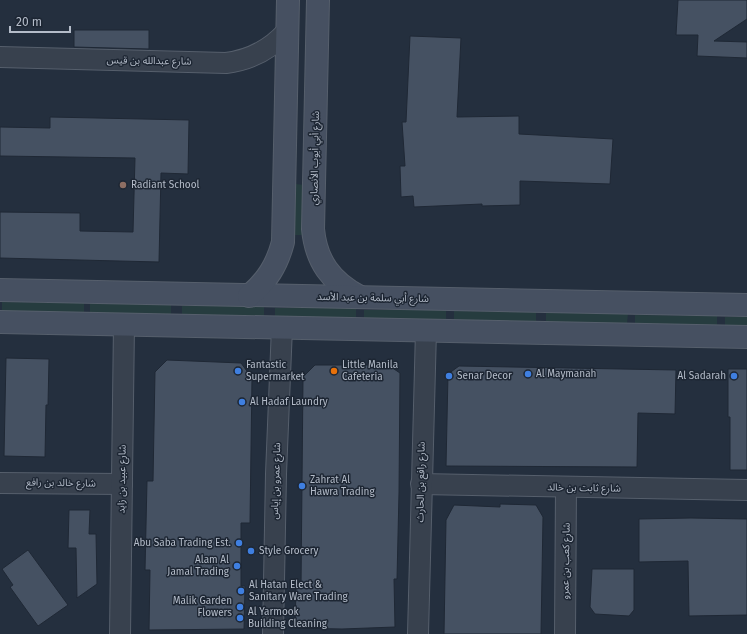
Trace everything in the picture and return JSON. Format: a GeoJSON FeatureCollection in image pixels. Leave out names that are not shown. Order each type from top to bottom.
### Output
{"type":"FeatureCollection","features":[{"type":"Feature","properties":{"kind":"street","name":"شارع أبي أيوب الأنصاري"},"geometry":{"type":"LineString","coordinates":[[318,0],[313,229],[315,243],[322,264],[335,281],[360,297]]}},
{"type":"Feature","properties":{"kind":"street"},"geometry":{"type":"LineString","coordinates":[[288,1],[296,18],[300,36],[298,92],[306,105],[316,109]]}},
{"type":"Feature","properties":{"kind":"street"},"geometry":{"type":"LineString","coordinates":[[249,296],[267,278],[279,254],[283,242],[288,1]]}},
{"type":"Feature","properties":{"kind":"street","name":"شارع عبدالله بن قيس"},"geometry":{"type":"LineString","coordinates":[[0,57],[226,63],[249,59],[260,54],[270,48],[287,31]]}},
{"type":"Feature","properties":{"kind":"street","name":"شارع أبي سلمة بن عبد الأسد"},"geometry":{"type":"LineString","coordinates":[[0,290],[747,305]]}},
{"type":"Feature","properties":{"kind":"street"},"geometry":{"type":"LineString","coordinates":[[0,322],[747,337]]}},
{"type":"Feature","properties":{"kind":"street","name":"شارع عبيد بن زايد"},"geometry":{"type":"LineString","coordinates":[[120,634],[124,324]]}},
{"type":"Feature","properties":{"kind":"street","name":"شارع عمرو بن إياس"},"geometry":{"type":"LineString","coordinates":[[273,634],[276,474],[282,327]]}},
{"type":"Feature","properties":{"kind":"street","name":"شارع رافع بن الحارث"},"geometry":{"type":"LineString","coordinates":[[418,634],[426,330]]}},
{"type":"Feature","properties":{"kind":"street","name":"شارع خالد بن رافع"},"geometry":{"type":"LineString","coordinates":[[0,483],[122,484]]}},
{"type":"Feature","properties":{"kind":"street","name":"شارع ثابت بن خالد"},"geometry":{"type":"LineString","coordinates":[[421,484],[566,488],[747,490]]}},
{"type":"Feature","properties":{"kind":"street","name":"شارع كعب بن عمرو"},"geometry":{"type":"LineString","coordinates":[[565,634],[566,488]]}},
{"type":"Feature","properties":{"kind":"green space"},"geometry":{"type":"Polygon","coordinates":[[[295,184],[305,185],[303,235],[293,235],[295,184]]]}},
{"type":"Feature","properties":{"kind":"green space"},"geometry":{"type":"Polygon","coordinates":[[[2,302],[84,303],[84,313],[2,312],[2,302]]]}},
{"type":"Feature","properties":{"kind":"green space"},"geometry":{"type":"Polygon","coordinates":[[[90,303],[171,304],[171,315],[90,314],[90,303]]]}},
{"type":"Feature","properties":{"kind":"green space"},"geometry":{"type":"Polygon","coordinates":[[[182,306],[264,306],[264,316],[182,316],[182,306]]]}},
{"type":"Feature","properties":{"kind":"green space"},"geometry":{"type":"Polygon","coordinates":[[[275,308],[356,308],[356,318],[275,318],[275,308]]]}},
{"type":"Feature","properties":{"kind":"green space"},"geometry":{"type":"Polygon","coordinates":[[[364,310],[446,310],[446,320],[364,320],[364,310]]]}},
{"type":"Feature","properties":{"kind":"green space"},"geometry":{"type":"Polygon","coordinates":[[[454,311],[536,312],[536,322],[454,321],[454,311]]]}},
{"type":"Feature","properties":{"kind":"green space"},"geometry":{"type":"Polygon","coordinates":[[[546,313],[628,313],[627,324],[546,323],[546,313]]]}},
{"type":"Feature","properties":{"kind":"green space"},"geometry":{"type":"Polygon","coordinates":[[[635,315],[717,316],[717,326],[635,325],[635,315]]]}},
{"type":"Feature","properties":{"kind":"green space"},"geometry":{"type":"Polygon","coordinates":[[[725,317],[747,317],[747,327],[725,327],[725,317]]]}},
{"type":"Feature","properties":{"kind":"building"},"geometry":{"type":"Polygon","coordinates":[[[678,0],[747,0],[747,19],[714,41],[747,42],[747,58],[697,56],[698,35],[676,35],[678,0]]]}},
{"type":"Feature","properties":{"kind":"building"},"geometry":{"type":"Polygon","coordinates":[[[74,30],[149,30],[149,49],[74,47],[74,30]]]}},
{"type":"Feature","properties":{"kind":"building"},"geometry":{"type":"Polygon","coordinates":[[[410,36],[461,38],[457,117],[519,116],[519,134],[613,139],[610,184],[520,181],[520,205],[482,206],[482,204],[414,207],[413,196],[401,197],[400,166],[405,166],[402,122],[406,122],[410,36]]]}},
{"type":"Feature","properties":{"kind":"building"},"geometry":{"type":"Polygon","coordinates":[[[50,117],[189,120],[188,174],[161,173],[159,262],[0,258],[0,212],[80,213],[80,231],[133,232],[135,158],[0,156],[0,127],[50,128],[50,117]]]}},
{"type":"Feature","properties":{"kind":"building"},"geometry":{"type":"Polygon","coordinates":[[[6,358],[49,359],[45,457],[4,456],[6,358]]]}},
{"type":"Feature","properties":{"kind":"building"},"geometry":{"type":"Polygon","coordinates":[[[167,360],[241,363],[252,378],[250,523],[241,523],[241,586],[245,586],[244,629],[149,630],[150,570],[145,570],[147,481],[153,481],[155,372],[167,360]]]}},
{"type":"Feature","properties":{"kind":"building"},"geometry":{"type":"Polygon","coordinates":[[[315,365],[388,365],[400,373],[397,579],[394,579],[395,627],[342,629],[295,628],[296,587],[301,587],[303,377],[315,365]]]}},
{"type":"Feature","properties":{"kind":"building"},"geometry":{"type":"Polygon","coordinates":[[[459,366],[676,370],[675,414],[638,413],[637,467],[446,466],[448,374],[459,366]]]}},
{"type":"Feature","properties":{"kind":"building"},"geometry":{"type":"Polygon","coordinates":[[[728,369],[747,369],[747,470],[730,470],[728,369]]]}},
{"type":"Feature","properties":{"kind":"building"},"geometry":{"type":"Polygon","coordinates":[[[500,504],[536,505],[543,517],[541,634],[444,634],[446,520],[454,505],[500,507],[500,504]]]}},
{"type":"Feature","properties":{"kind":"building"},"geometry":{"type":"Polygon","coordinates":[[[69,510],[90,510],[89,534],[96,534],[97,584],[77,598],[76,548],[68,548],[69,510]]]}},
{"type":"Feature","properties":{"kind":"building"},"geometry":{"type":"Polygon","coordinates":[[[639,519],[747,519],[747,615],[689,616],[688,561],[639,562],[639,519]]]}},
{"type":"Feature","properties":{"kind":"building"},"geometry":{"type":"Polygon","coordinates":[[[28,550],[68,605],[38,626],[10,587],[13,585],[2,569],[28,550]]]}},
{"type":"Feature","properties":{"kind":"building"},"geometry":{"type":"Polygon","coordinates":[[[592,569],[634,569],[634,610],[629,616],[595,614],[590,607],[592,569]]]}},
{"type":"Feature","properties":{"kind":"place","name":"Radiant School"},"geometry":{"type":"Point","coordinates":[123,185]}},
{"type":"Feature","properties":{"kind":"place","name":"Fantastic Supermarket"},"geometry":{"type":"Point","coordinates":[238,371]}},
{"type":"Feature","properties":{"kind":"place","name":"Little Manila Cafeteria"},"geometry":{"type":"Point","coordinates":[334,371]}},
{"type":"Feature","properties":{"kind":"place","name":"Al Maymanah"},"geometry":{"type":"Point","coordinates":[528,374]}},
{"type":"Feature","properties":{"kind":"place","name":"Senar Decor"},"geometry":{"type":"Point","coordinates":[449,376]}},
{"type":"Feature","properties":{"kind":"place","name":"Al Sadarah"},"geometry":{"type":"Point","coordinates":[734,376]}},
{"type":"Feature","properties":{"kind":"place","name":"Al Hadaf Laundry"},"geometry":{"type":"Point","coordinates":[242,402]}},
{"type":"Feature","properties":{"kind":"place","name":"Zahrat Al Hawra Trading"},"geometry":{"type":"Point","coordinates":[302,486]}},
{"type":"Feature","properties":{"kind":"place","name":"Abu Saba Trading Est."},"geometry":{"type":"Point","coordinates":[239,543]}},
{"type":"Feature","properties":{"kind":"place","name":"Style Grocery"},"geometry":{"type":"Point","coordinates":[251,551]}},
{"type":"Feature","properties":{"kind":"place","name":"Alam Al Jamal Trading"},"geometry":{"type":"Point","coordinates":[237,566]}},
{"type":"Feature","properties":{"kind":"place","name":"Al Hatan Elect & Sanitary Ware Trading"},"geometry":{"type":"Point","coordinates":[241,591]}},
{"type":"Feature","properties":{"kind":"place","name":"Malik Garden Flowers"},"geometry":{"type":"Point","coordinates":[240,607]}},
{"type":"Feature","properties":{"kind":"place","name":"Al Yarmook Building Cleaning"},"geometry":{"type":"Point","coordinates":[240,618]}}]}
